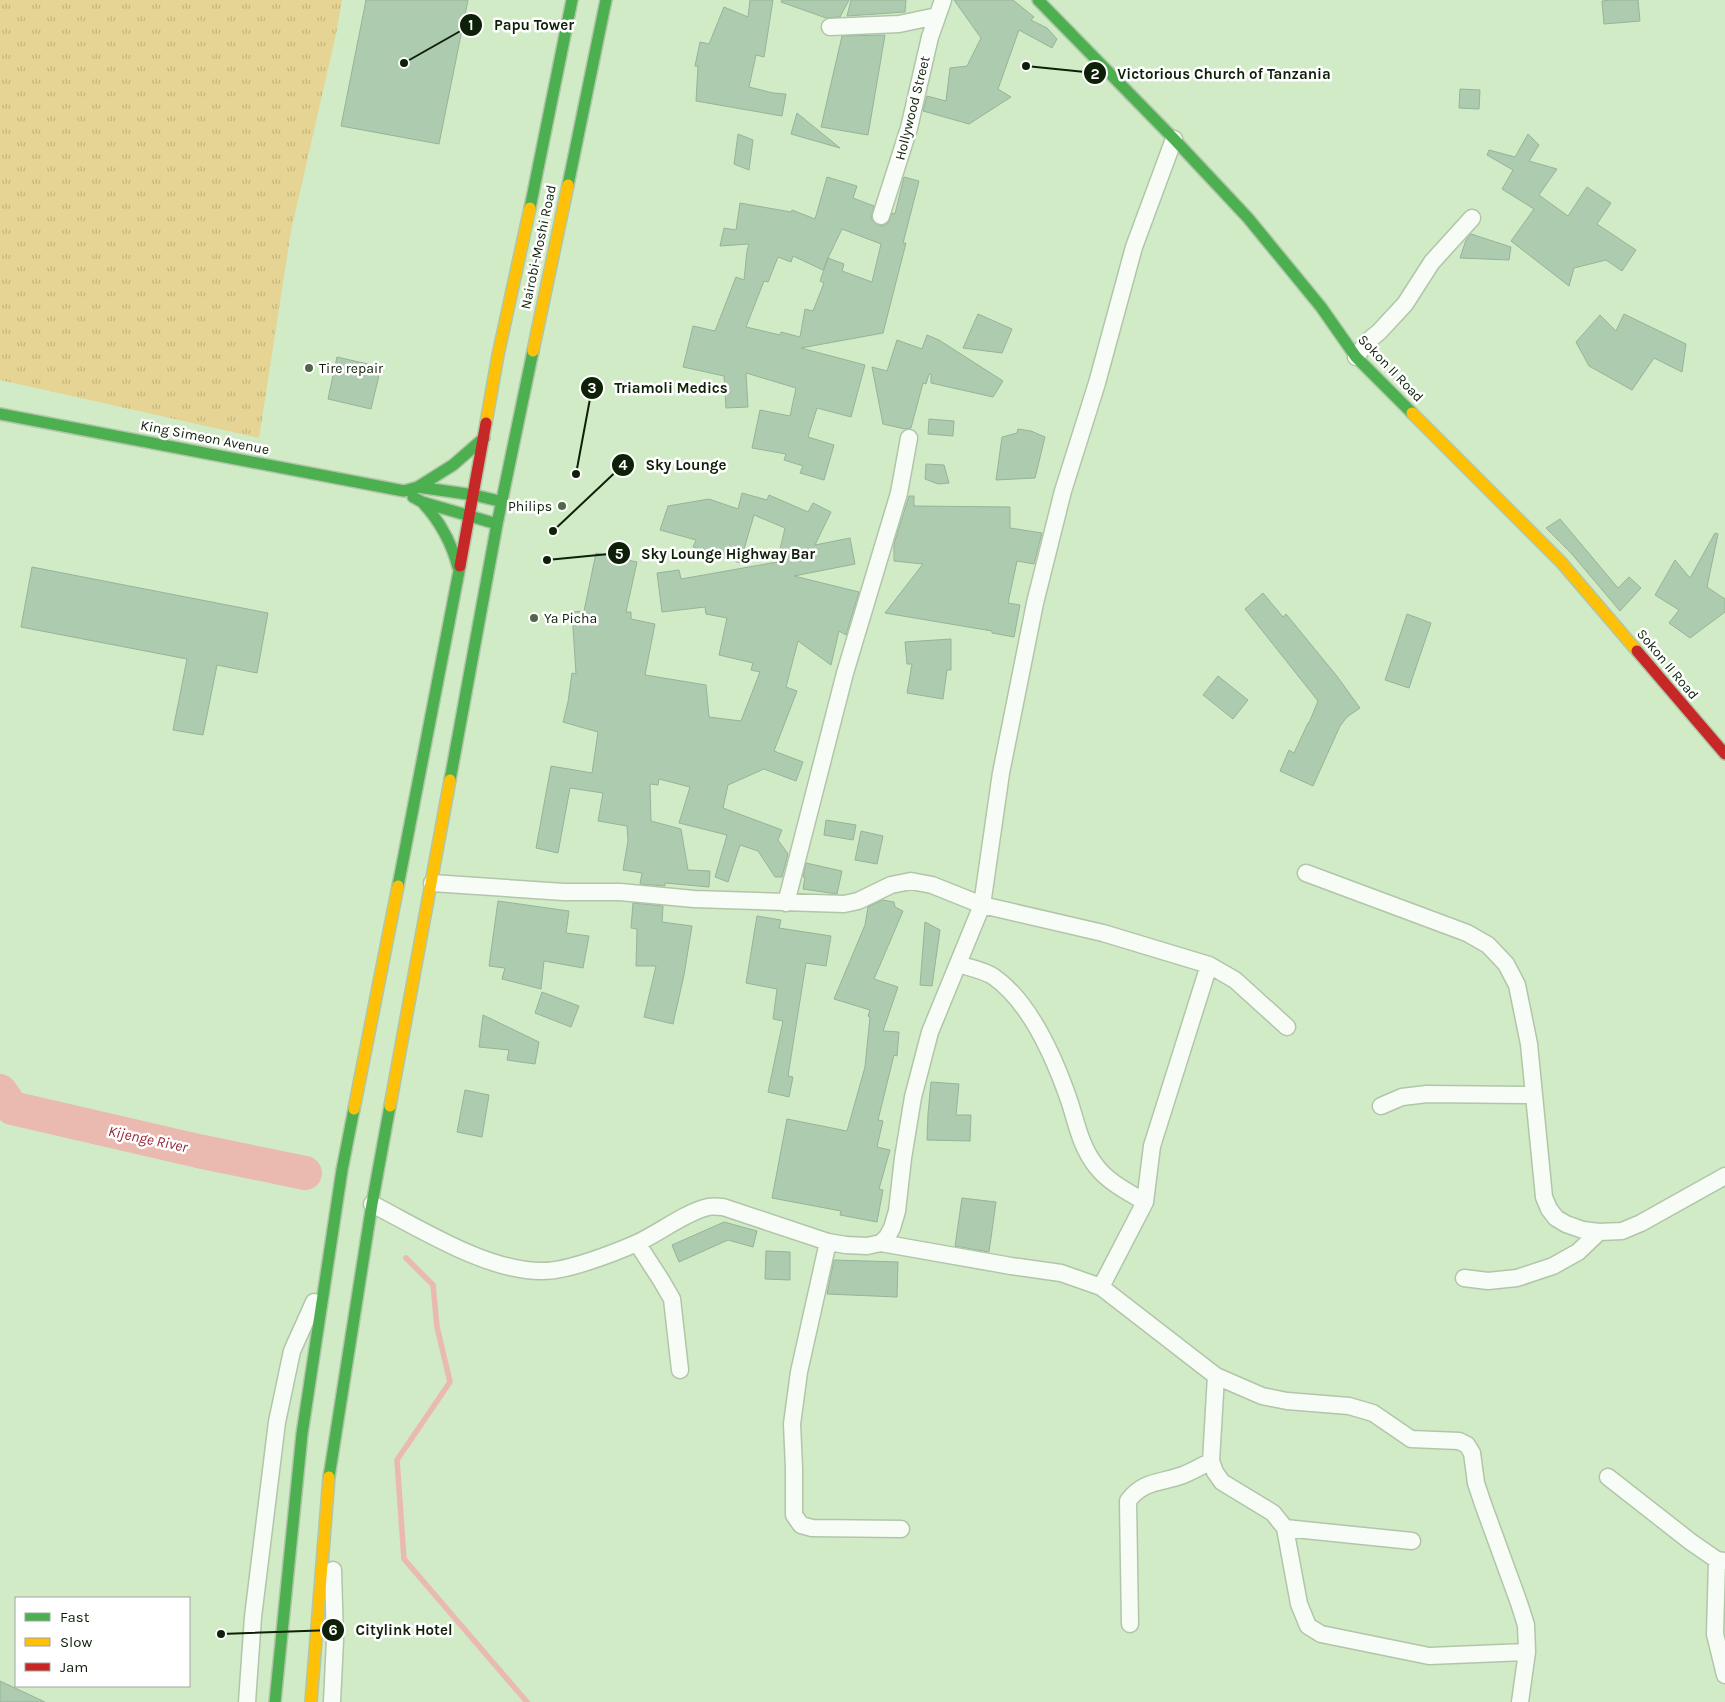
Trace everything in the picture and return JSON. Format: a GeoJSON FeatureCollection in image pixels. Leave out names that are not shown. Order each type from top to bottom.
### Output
{"type":"FeatureCollection","features":[{"type":"Feature","properties":{"kind":"main road","name":"Nairobi-Moshi Road"},"geometry":{"type":"LineString","coordinates":[[275,1702],[302,1434],[342,1170],[458,568],[474,495],[498,355],[520,260],[572,0]]}},
{"type":"Feature","properties":{"kind":"main road","name":"Nairobi-Moshi Road"},"geometry":{"type":"LineString","coordinates":[[311,1702],[330,1470],[372,1204],[497,524],[606,0]]}},
{"type":"Feature","properties":{"kind":"main road","name":"Sokon II Road"},"geometry":{"type":"LineString","coordinates":[[1038,0],[1174,139],[1248,218],[1321,307],[1356,357],[1561,562],[1725,754]]}},
{"type":"Feature","properties":{"kind":"main road","name":"King Simeon Avenue"},"geometry":{"type":"LineString","coordinates":[[0,414],[404,491]]}},
{"type":"Feature","properties":{"kind":"main road"},"geometry":{"type":"LineString","coordinates":[[404,491],[418,487],[437,477],[471,451],[484,438]]}},
{"type":"Feature","properties":{"kind":"main road"},"geometry":{"type":"LineString","coordinates":[[418,487],[502,501]]}},
{"type":"Feature","properties":{"kind":"main road"},"geometry":{"type":"LineString","coordinates":[[404,491],[422,502],[436,516],[446,532],[458,568]]}},
{"type":"Feature","properties":{"kind":"main road"},"geometry":{"type":"LineString","coordinates":[[422,502],[497,524]]}},
{"type":"Feature","properties":{"kind":"main road"},"geometry":{"type":"LineString","coordinates":[[450,610],[480,620]]}},
{"type":"Feature","properties":{"kind":"street","name":"Hollywood Street"},"geometry":{"type":"LineString","coordinates":[[881,216],[901,158],[924,56],[943,0]]}},
{"type":"Feature","properties":{"kind":"street"},"geometry":{"type":"LineString","coordinates":[[830,26],[899,24],[937,16]]}},
{"type":"Feature","properties":{"kind":"street"},"geometry":{"type":"LineString","coordinates":[[881,1243],[887,1238],[892,1228],[897,1211],[913,1096],[930,1032],[982,905],[1001,773],[1035,603],[1063,491],[1097,383],[1134,247],[1174,139]]}},
{"type":"Feature","properties":{"kind":"street"},"geometry":{"type":"LineString","coordinates":[[1356,357],[1368,341],[1405,304],[1432,262],[1472,218]]}},
{"type":"Feature","properties":{"kind":"street"},"geometry":{"type":"LineString","coordinates":[[786,903],[845,672],[898,493],[909,438]]}},
{"type":"Feature","properties":{"kind":"street"},"geometry":{"type":"LineString","coordinates":[[1306,873],[1466,933],[1488,945],[1506,964],[1517,985],[1529,1044],[1544,1197],[1549,1210],[1556,1218],[1583,1230],[1599,1232],[1622,1231],[1641,1223],[1725,1176]]}},
{"type":"Feature","properties":{"kind":"street"},"geometry":{"type":"LineString","coordinates":[[432,883],[564,892],[620,892],[694,900],[844,904],[858,901],[891,885],[911,881],[932,885],[982,905],[1103,933],[1209,965],[1235,980],[1287,1027]]}},
{"type":"Feature","properties":{"kind":"street"},"geometry":{"type":"LineString","coordinates":[[958,964],[993,976],[1008,990],[1042,1036],[1064,1087],[1084,1148],[1096,1168],[1113,1183],[1145,1202]]}},
{"type":"Feature","properties":{"kind":"street"},"geometry":{"type":"LineString","coordinates":[[1100,1287],[1145,1202],[1152,1146],[1209,965]]}},
{"type":"Feature","properties":{"kind":"street"},"geometry":{"type":"LineString","coordinates":[[1381,1106],[1402,1097],[1427,1094],[1534,1095]]}},
{"type":"Feature","properties":{"kind":"street"},"geometry":{"type":"LineString","coordinates":[[372,1204],[450,1244],[512,1269],[544,1271],[577,1264],[637,1243],[710,1206],[723,1207],[828,1242],[867,1246],[881,1243],[1061,1273],[1100,1287],[1216,1376],[1262,1396],[1287,1401],[1349,1406],[1373,1413],[1411,1439],[1459,1441],[1467,1446],[1472,1453],[1476,1483],[1482,1504],[1520,1602],[1526,1625],[1527,1652],[1520,1702]]}},
{"type":"Feature","properties":{"kind":"street"},"geometry":{"type":"LineString","coordinates":[[1464,1278],[1488,1280],[1517,1278],[1553,1266],[1578,1252],[1599,1232]]}},
{"type":"Feature","properties":{"kind":"street"},"geometry":{"type":"LineString","coordinates":[[828,1242],[799,1372],[792,1424],[794,1515],[800,1524],[812,1528],[901,1529]]}},
{"type":"Feature","properties":{"kind":"street"},"geometry":{"type":"LineString","coordinates":[[637,1243],[662,1280],[672,1299],[680,1370]]}},
{"type":"Feature","properties":{"kind":"street"},"geometry":{"type":"LineString","coordinates":[[247,1702],[253,1617],[277,1422],[292,1351],[326,1278]]}},
{"type":"Feature","properties":{"kind":"street"},"geometry":{"type":"LineString","coordinates":[[1216,1376],[1211,1461],[1215,1472],[1222,1482],[1273,1513],[1284,1528],[1299,1604],[1308,1626],[1321,1634],[1429,1656],[1527,1652]]}},
{"type":"Feature","properties":{"kind":"street"},"geometry":{"type":"LineString","coordinates":[[1130,1624],[1128,1501],[1135,1492],[1159,1480],[1182,1475],[1211,1461]]}},
{"type":"Feature","properties":{"kind":"street"},"geometry":{"type":"LineString","coordinates":[[330,1470],[335,1640],[332,1702]]}},
{"type":"Feature","properties":{"kind":"street"},"geometry":{"type":"LineString","coordinates":[[1608,1477],[1691,1542],[1721,1560],[1715,1634],[1725,1674]]}},
{"type":"Feature","properties":{"kind":"street"},"geometry":{"type":"LineString","coordinates":[[1284,1528],[1412,1541]]}},
{"type":"Feature","properties":{"kind":"green space"},"geometry":{"type":"Polygon","coordinates":[[[0,0],[342,0],[291,231],[259,438],[0,380],[0,0]]]}},
{"type":"Feature","properties":{"kind":"building"},"geometry":{"type":"Polygon","coordinates":[[[366,0],[468,0],[439,144],[341,126],[366,0]]]}},
{"type":"Feature","properties":{"kind":"building"},"geometry":{"type":"Polygon","coordinates":[[[750,0],[773,0],[764,57],[756,55],[749,87],[786,94],[782,116],[696,101],[698,66],[695,66],[700,42],[709,44],[724,7],[748,17],[750,0]]]}},
{"type":"Feature","properties":{"kind":"building"},"geometry":{"type":"Polygon","coordinates":[[[782,0],[849,0],[840,17],[826,18],[781,2],[782,0]]]}},
{"type":"Feature","properties":{"kind":"building"},"geometry":{"type":"Polygon","coordinates":[[[851,0],[906,0],[905,12],[847,16],[851,0]]]}},
{"type":"Feature","properties":{"kind":"building"},"geometry":{"type":"Polygon","coordinates":[[[954,0],[1013,0],[1034,17],[1031,20],[1047,28],[1057,39],[1052,48],[1019,30],[998,89],[1011,97],[969,124],[923,111],[927,96],[946,101],[950,68],[967,66],[981,38],[954,0]]]}},
{"type":"Feature","properties":{"kind":"building"},"geometry":{"type":"Polygon","coordinates":[[[1638,0],[1640,21],[1604,24],[1602,1],[1638,0]]]}},
{"type":"Feature","properties":{"kind":"building"},"geometry":{"type":"Polygon","coordinates":[[[885,35],[868,135],[821,127],[842,36],[885,35]]]}},
{"type":"Feature","properties":{"kind":"building"},"geometry":{"type":"Polygon","coordinates":[[[1460,89],[1480,90],[1479,109],[1459,108],[1460,89]]]}},
{"type":"Feature","properties":{"kind":"building"},"geometry":{"type":"Polygon","coordinates":[[[797,113],[840,148],[791,134],[797,113]]]}},
{"type":"Feature","properties":{"kind":"building"},"geometry":{"type":"Polygon","coordinates":[[[738,134],[753,140],[749,170],[734,164],[738,134]]]}},
{"type":"Feature","properties":{"kind":"building"},"geometry":{"type":"Polygon","coordinates":[[[1528,134],[1539,145],[1529,161],[1557,169],[1539,195],[1568,216],[1587,187],[1611,203],[1597,224],[1636,250],[1622,271],[1606,260],[1574,268],[1569,286],[1511,241],[1534,209],[1502,189],[1513,170],[1487,155],[1489,150],[1515,157],[1528,134]]]}},
{"type":"Feature","properties":{"kind":"building"},"geometry":{"type":"Polygon","coordinates":[[[827,177],[857,186],[853,198],[874,206],[871,219],[878,225],[883,226],[888,223],[892,213],[895,214],[904,177],[919,181],[903,243],[906,243],[883,333],[801,348],[865,365],[851,417],[817,408],[808,437],[834,445],[824,480],[800,473],[803,466],[784,460],[786,454],[752,448],[760,410],[790,416],[796,388],[746,373],[748,407],[726,408],[724,376],[683,367],[693,326],[715,331],[736,277],[744,280],[749,244],[720,246],[724,228],[736,230],[740,203],[791,212],[792,210],[815,219],[827,177]],[[842,229],[828,258],[844,264],[842,271],[872,282],[881,244],[842,229]],[[793,256],[791,262],[778,257],[768,282],[764,281],[746,327],[780,335],[781,332],[800,337],[805,309],[813,311],[824,283],[820,281],[828,258],[823,270],[793,256]]]}},
{"type":"Feature","properties":{"kind":"building"},"geometry":{"type":"Polygon","coordinates":[[[1471,234],[1511,247],[1509,260],[1460,258],[1466,240],[1471,234]]]}},
{"type":"Feature","properties":{"kind":"building"},"geometry":{"type":"Polygon","coordinates":[[[978,314],[1012,329],[1002,353],[963,348],[978,314]]]}},
{"type":"Feature","properties":{"kind":"building"},"geometry":{"type":"Polygon","coordinates":[[[1624,314],[1686,344],[1682,372],[1654,358],[1632,390],[1589,366],[1576,342],[1600,315],[1616,331],[1624,314]]]}},
{"type":"Feature","properties":{"kind":"building"},"geometry":{"type":"Polygon","coordinates":[[[927,335],[939,340],[1003,381],[993,397],[931,383],[931,374],[929,374],[926,384],[923,383],[911,428],[905,429],[883,424],[872,367],[887,371],[897,340],[922,349],[927,335]]]}},
{"type":"Feature","properties":{"kind":"building"},"geometry":{"type":"Polygon","coordinates":[[[337,357],[381,367],[371,409],[328,399],[337,357]]]}},
{"type":"Feature","properties":{"kind":"building"},"geometry":{"type":"Polygon","coordinates":[[[929,419],[954,421],[953,436],[928,434],[929,419]]]}},
{"type":"Feature","properties":{"kind":"building"},"geometry":{"type":"Polygon","coordinates":[[[1018,429],[1031,431],[1045,437],[1035,478],[996,480],[1002,437],[1017,433],[1018,429]]]}},
{"type":"Feature","properties":{"kind":"building"},"geometry":{"type":"Polygon","coordinates":[[[926,464],[944,465],[949,483],[938,484],[925,479],[926,464]]]}},
{"type":"Feature","properties":{"kind":"building"},"geometry":{"type":"Polygon","coordinates":[[[742,493],[767,500],[769,495],[808,512],[813,503],[831,512],[815,545],[850,538],[855,564],[794,576],[859,592],[846,635],[839,631],[831,665],[798,641],[786,687],[797,691],[774,751],[803,762],[796,781],[764,769],[728,785],[723,808],[782,830],[778,840],[788,854],[782,877],[775,877],[758,851],[740,845],[728,882],[715,877],[727,835],[679,823],[690,787],[659,779],[658,785],[650,784],[651,821],[681,829],[688,870],[710,871],[709,887],[665,883],[665,886],[640,884],[642,873],[623,870],[628,841],[627,826],[598,821],[603,793],[570,788],[558,853],[536,848],[551,766],[592,773],[598,732],[563,722],[572,673],[576,674],[572,612],[584,611],[596,553],[637,562],[626,612],[631,612],[631,619],[655,624],[645,675],[706,685],[709,717],[741,721],[760,672],[751,670],[753,663],[719,655],[727,618],[706,614],[705,607],[662,612],[657,573],[679,570],[681,579],[777,562],[785,528],[754,515],[740,563],[693,547],[696,540],[660,530],[668,506],[709,499],[738,509],[742,493]]]}},
{"type":"Feature","properties":{"kind":"building"},"geometry":{"type":"Polygon","coordinates":[[[909,496],[914,496],[914,506],[1010,507],[1010,528],[1042,533],[1034,564],[1017,561],[1008,603],[1020,605],[1014,637],[992,633],[992,631],[885,613],[923,564],[894,561],[894,544],[909,496]]]}},
{"type":"Feature","properties":{"kind":"building"},"geometry":{"type":"Polygon","coordinates":[[[1560,519],[1618,588],[1629,577],[1641,588],[1620,611],[1571,553],[1546,528],[1560,519]]]}},
{"type":"Feature","properties":{"kind":"building"},"geometry":{"type":"Polygon","coordinates":[[[1715,533],[1718,534],[1707,587],[1725,599],[1725,612],[1690,638],[1669,623],[1679,610],[1655,595],[1675,560],[1690,578],[1715,533]]]}},
{"type":"Feature","properties":{"kind":"building"},"geometry":{"type":"Polygon","coordinates":[[[32,567],[268,613],[257,673],[217,665],[203,735],[173,730],[187,659],[21,627],[32,567]]]}},
{"type":"Feature","properties":{"kind":"building"},"geometry":{"type":"Polygon","coordinates":[[[1263,593],[1283,617],[1286,614],[1336,675],[1360,708],[1347,717],[1340,726],[1313,786],[1280,771],[1289,750],[1294,753],[1318,701],[1245,609],[1263,593]]]}},
{"type":"Feature","properties":{"kind":"building"},"geometry":{"type":"Polygon","coordinates":[[[1407,614],[1431,623],[1409,688],[1385,680],[1407,614]]]}},
{"type":"Feature","properties":{"kind":"building"},"geometry":{"type":"Polygon","coordinates":[[[951,639],[951,670],[947,670],[943,699],[907,693],[912,664],[907,664],[905,642],[951,639]]]}},
{"type":"Feature","properties":{"kind":"building"},"geometry":{"type":"Polygon","coordinates":[[[1218,676],[1248,700],[1233,719],[1203,695],[1218,676]]]}},
{"type":"Feature","properties":{"kind":"building"},"geometry":{"type":"Polygon","coordinates":[[[826,820],[856,825],[853,840],[824,835],[826,820]]]}},
{"type":"Feature","properties":{"kind":"building"},"geometry":{"type":"Polygon","coordinates":[[[861,831],[883,836],[877,864],[855,860],[861,831]]]}},
{"type":"Feature","properties":{"kind":"building"},"geometry":{"type":"Polygon","coordinates":[[[806,863],[842,871],[837,894],[803,889],[806,863]]]}},
{"type":"Feature","properties":{"kind":"building"},"geometry":{"type":"Polygon","coordinates":[[[883,900],[894,902],[895,907],[903,911],[874,979],[898,987],[883,1031],[899,1032],[897,1056],[894,1055],[878,1120],[883,1121],[877,1147],[890,1150],[879,1189],[883,1190],[877,1222],[840,1215],[841,1211],[772,1198],[787,1119],[847,1131],[865,1067],[870,1010],[834,999],[865,925],[868,907],[883,900]]]}},
{"type":"Feature","properties":{"kind":"building"},"geometry":{"type":"Polygon","coordinates":[[[498,901],[569,911],[566,933],[589,936],[583,968],[544,961],[541,989],[502,979],[505,968],[489,966],[498,901]]]}},
{"type":"Feature","properties":{"kind":"building"},"geometry":{"type":"Polygon","coordinates":[[[633,903],[663,906],[662,922],[692,926],[673,1024],[644,1017],[656,966],[636,966],[637,929],[631,928],[633,903]]]}},
{"type":"Feature","properties":{"kind":"building"},"geometry":{"type":"Polygon","coordinates":[[[757,916],[781,920],[779,928],[831,936],[826,966],[806,963],[788,1076],[793,1077],[789,1097],[768,1092],[783,1021],[773,1019],[777,989],[746,983],[757,916]]]}},
{"type":"Feature","properties":{"kind":"building"},"geometry":{"type":"Polygon","coordinates":[[[925,922],[940,930],[932,986],[920,985],[925,922]]]}},
{"type":"Feature","properties":{"kind":"building"},"geometry":{"type":"Polygon","coordinates":[[[542,992],[579,1006],[571,1027],[535,1013],[542,992]]]}},
{"type":"Feature","properties":{"kind":"building"},"geometry":{"type":"Polygon","coordinates":[[[483,1015],[539,1042],[535,1064],[507,1060],[509,1050],[479,1047],[483,1015]]]}},
{"type":"Feature","properties":{"kind":"building"},"geometry":{"type":"Polygon","coordinates":[[[931,1082],[959,1084],[956,1115],[971,1115],[970,1141],[927,1140],[931,1082]]]}},
{"type":"Feature","properties":{"kind":"building"},"geometry":{"type":"Polygon","coordinates":[[[465,1090],[489,1095],[482,1137],[457,1132],[465,1090]]]}},
{"type":"Feature","properties":{"kind":"building"},"geometry":{"type":"Polygon","coordinates":[[[962,1198],[996,1202],[989,1252],[955,1246],[962,1198]]]}},
{"type":"Feature","properties":{"kind":"building"},"geometry":{"type":"Polygon","coordinates":[[[724,1222],[757,1231],[753,1247],[728,1240],[679,1262],[672,1245],[724,1222]]]}},
{"type":"Feature","properties":{"kind":"building"},"geometry":{"type":"Polygon","coordinates":[[[766,1251],[790,1252],[790,1280],[765,1279],[766,1251]]]}},
{"type":"Feature","properties":{"kind":"building"},"geometry":{"type":"Polygon","coordinates":[[[834,1260],[898,1262],[897,1297],[827,1294],[834,1260]]]}},
{"type":"Feature","properties":{"kind":"building"},"geometry":{"type":"Polygon","coordinates":[[[0,1681],[45,1702],[0,1702],[0,1681]]]}},
{"type":"Feature","properties":{"kind":"waterway","name":"Kijenge River"},"geometry":{"type":"LineString","coordinates":[[0,1091],[12,1108],[198,1151],[305,1173]]}},
{"type":"Feature","properties":{"kind":"waterway"},"geometry":{"type":"LineString","coordinates":[[406,1258],[433,1285],[437,1327],[450,1382],[397,1460],[404,1559],[527,1702]]}},
{"type":"Feature","properties":{"kind":"traffic: fast"},"geometry":{"type":"LineString","coordinates":[[530,208],[572,0]]}},
{"type":"Feature","properties":{"kind":"traffic: fast"},"geometry":{"type":"LineString","coordinates":[[568,185],[606,0]]}},
{"type":"Feature","properties":{"kind":"traffic: fast"},"geometry":{"type":"LineString","coordinates":[[1038,0],[1174,139],[1248,218],[1321,307],[1356,357],[1412,413]]}},
{"type":"Feature","properties":{"kind":"traffic: fast"},"geometry":{"type":"LineString","coordinates":[[450,780],[497,524],[533,351]]}},
{"type":"Feature","properties":{"kind":"traffic: fast"},"geometry":{"type":"LineString","coordinates":[[0,414],[404,491],[418,487],[495,500]]}},
{"type":"Feature","properties":{"kind":"traffic: fast"},"geometry":{"type":"LineString","coordinates":[[418,487],[453,465],[484,438]]}},
{"type":"Feature","properties":{"kind":"traffic: fast"},"geometry":{"type":"LineString","coordinates":[[413,497],[422,502],[497,524]]}},
{"type":"Feature","properties":{"kind":"traffic: fast"},"geometry":{"type":"LineString","coordinates":[[422,502],[444,532],[458,567]]}},
{"type":"Feature","properties":{"kind":"traffic: fast"},"geometry":{"type":"LineString","coordinates":[[398,886],[460,566]]}},
{"type":"Feature","properties":{"kind":"traffic: fast"},"geometry":{"type":"LineString","coordinates":[[329,1477],[372,1204],[390,1106]]}},
{"type":"Feature","properties":{"kind":"traffic: fast"},"geometry":{"type":"LineString","coordinates":[[275,1702],[302,1434],[342,1170],[354,1109]]}},
{"type":"Feature","properties":{"kind":"traffic: slow"},"geometry":{"type":"LineString","coordinates":[[533,351],[568,185]]}},
{"type":"Feature","properties":{"kind":"traffic: slow"},"geometry":{"type":"LineString","coordinates":[[486,423],[498,355],[530,208]]}},
{"type":"Feature","properties":{"kind":"traffic: slow"},"geometry":{"type":"LineString","coordinates":[[1412,413],[1561,562],[1637,651]]}},
{"type":"Feature","properties":{"kind":"traffic: slow"},"geometry":{"type":"LineString","coordinates":[[390,1106],[450,780]]}},
{"type":"Feature","properties":{"kind":"traffic: slow"},"geometry":{"type":"LineString","coordinates":[[354,1109],[398,886]]}},
{"type":"Feature","properties":{"kind":"traffic: slow"},"geometry":{"type":"LineString","coordinates":[[311,1702],[329,1477]]}},
{"type":"Feature","properties":{"kind":"traffic: jam"},"geometry":{"type":"LineString","coordinates":[[460,566],[486,423]]}},
{"type":"Feature","properties":{"kind":"traffic: jam"},"geometry":{"type":"LineString","coordinates":[[1637,651],[1725,754]]}},
{"type":"Feature","properties":{"kind":"place","name":"Papu Tower"},"geometry":{"type":"Point","coordinates":[404,63]}},
{"type":"Feature","properties":{"kind":"place","name":"Victorious Church of Tanzania"},"geometry":{"type":"Point","coordinates":[1026,66]}},
{"type":"Feature","properties":{"kind":"place","name":"Tire repair"},"geometry":{"type":"Point","coordinates":[309,368]}},
{"type":"Feature","properties":{"kind":"place","name":"Triamoli Medics"},"geometry":{"type":"Point","coordinates":[576,474]}},
{"type":"Feature","properties":{"kind":"place","name":"Philips"},"geometry":{"type":"Point","coordinates":[562,506]}},
{"type":"Feature","properties":{"kind":"place","name":"Sky Lounge"},"geometry":{"type":"Point","coordinates":[553,531]}},
{"type":"Feature","properties":{"kind":"place","name":"Sky Lounge Highway Bar"},"geometry":{"type":"Point","coordinates":[547,560]}},
{"type":"Feature","properties":{"kind":"place","name":"Ya Picha"},"geometry":{"type":"Point","coordinates":[534,618]}},
{"type":"Feature","properties":{"kind":"place","name":"Citylink Hotel"},"geometry":{"type":"Point","coordinates":[221,1634]}}]}
